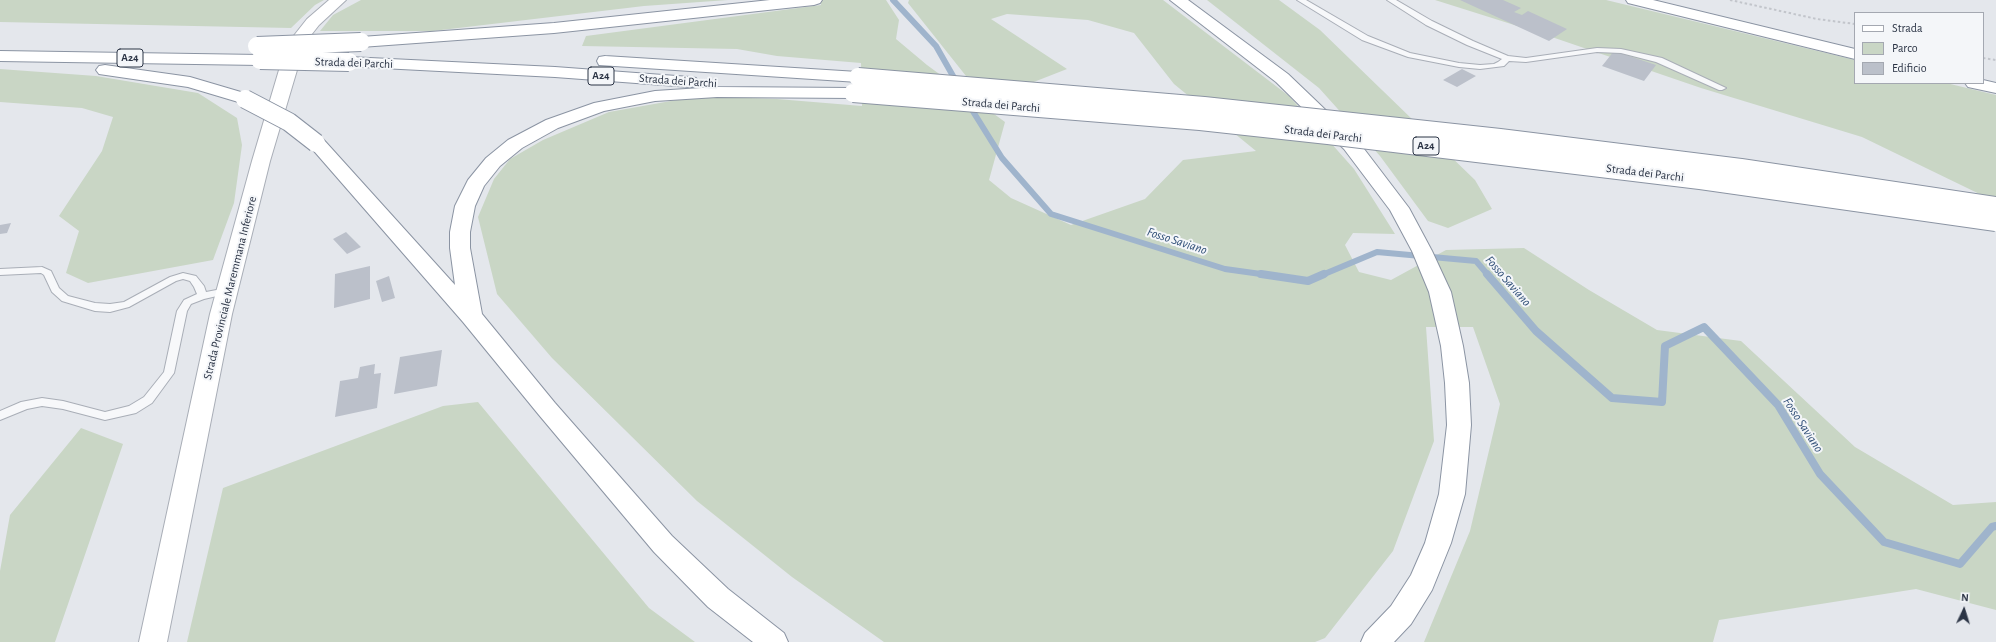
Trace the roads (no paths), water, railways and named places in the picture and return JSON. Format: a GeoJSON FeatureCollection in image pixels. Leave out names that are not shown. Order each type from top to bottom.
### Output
{"type":"FeatureCollection","features":[{"type":"Feature","properties":{"kind":"main road","name":"Strada Provinciale Maremmana Inferiore"},"geometry":{"type":"LineString","coordinates":[[153,642],[221,314],[261,161],[288,70],[300,38],[313,22],[338,0]]}},
{"type":"Feature","properties":{"kind":"main road"},"geometry":{"type":"LineString","coordinates":[[258,53],[355,51],[460,36],[569,27],[814,0]]}},
{"type":"Feature","properties":{"kind":"main road"},"geometry":{"type":"LineString","coordinates":[[1178,0],[1258,60],[1303,97],[1351,146],[1399,208],[1432,270],[1440,292],[1449,329],[1457,383],[1459,425],[1452,494],[1438,543],[1422,582],[1400,615],[1375,642]]}},
{"type":"Feature","properties":{"kind":"main road"},"geometry":{"type":"LineString","coordinates":[[1634,0],[1854,54]]}},
{"type":"Feature","properties":{"kind":"main road","name":"Strada dei Parchi"},"geometry":{"type":"LineString","coordinates":[[0,41],[258,53]]}},
{"type":"Feature","properties":{"kind":"main road","name":"Strada dei Parchi"},"geometry":{"type":"LineString","coordinates":[[0,56],[355,51],[556,72],[855,85],[1196,105],[1476,135],[1748,169],[1996,206]]}},
{"type":"Feature","properties":{"kind":"main road"},"geometry":{"type":"LineString","coordinates":[[0,64],[92,69],[145,75],[195,84],[245,99],[289,122],[316,143],[471,316],[547,409],[663,544],[718,598],[774,642]]}},
{"type":"Feature","properties":{"kind":"main road"},"geometry":{"type":"LineString","coordinates":[[1978,84],[1996,88]]}},
{"type":"Feature","properties":{"kind":"main road"},"geometry":{"type":"LineString","coordinates":[[471,316],[460,248],[460,232],[465,206],[475,184],[493,162],[529,136],[552,124],[588,111],[622,102],[655,96],[855,85]]}},
{"type":"Feature","properties":{"kind":"main road","name":"Strada dei Parchi"},"geometry":{"type":"LineString","coordinates":[[855,85],[1293,131],[1700,180],[1996,222]]}},
{"type":"Feature","properties":{"kind":"lane"},"geometry":{"type":"LineString","coordinates":[[1301,0],[1365,38],[1408,55],[1452,64],[1480,67],[1501,64],[1506,58]]}},
{"type":"Feature","properties":{"kind":"lane"},"geometry":{"type":"LineString","coordinates":[[1391,0],[1429,23],[1470,43],[1506,58],[1526,60],[1597,50],[1621,51],[1659,60],[1722,88]]}},
{"type":"Feature","properties":{"kind":"lane"},"geometry":{"type":"LineString","coordinates":[[0,272],[42,270],[48,273],[55,290],[65,299],[95,307],[110,308],[126,306],[183,276],[193,278],[199,286],[202,296]]}},
{"type":"Feature","properties":{"kind":"lane"},"geometry":{"type":"LineString","coordinates":[[0,416],[25,405],[42,402],[63,405],[105,416],[132,410],[148,400],[169,373],[182,311],[187,302],[202,296],[227,291]]}},
{"type":"Feature","properties":{"kind":"waterway","name":"Fosso Saviano"},"geometry":{"type":"LineString","coordinates":[[893,0],[936,46],[957,83]]}},
{"type":"Feature","properties":{"kind":"waterway","name":"Fosso Saviano"},"geometry":{"type":"LineString","coordinates":[[969,105],[1002,158],[1051,214],[1225,269],[1263,274]]}},
{"type":"Feature","properties":{"kind":"waterway","name":"Fosso Saviano"},"geometry":{"type":"LineString","coordinates":[[1322,275],[1377,252],[1476,261],[1488,275]]}},
{"type":"Feature","properties":{"kind":"waterway","name":"Fosso Saviano"},"geometry":{"type":"LineString","coordinates":[[1263,274],[1268,275]]}},
{"type":"Feature","properties":{"kind":"waterway","name":"Fosso Saviano"},"geometry":{"type":"LineString","coordinates":[[1263,274],[1308,281],[1324,274]]}},
{"type":"Feature","properties":{"kind":"waterway","name":"Fosso Saviano"},"geometry":{"type":"LineString","coordinates":[[1487,274],[1536,331],[1612,398],[1662,402],[1665,346],[1704,327],[1778,405],[1820,474],[1884,542],[1960,564],[1992,527],[1996,526]]}}]}
